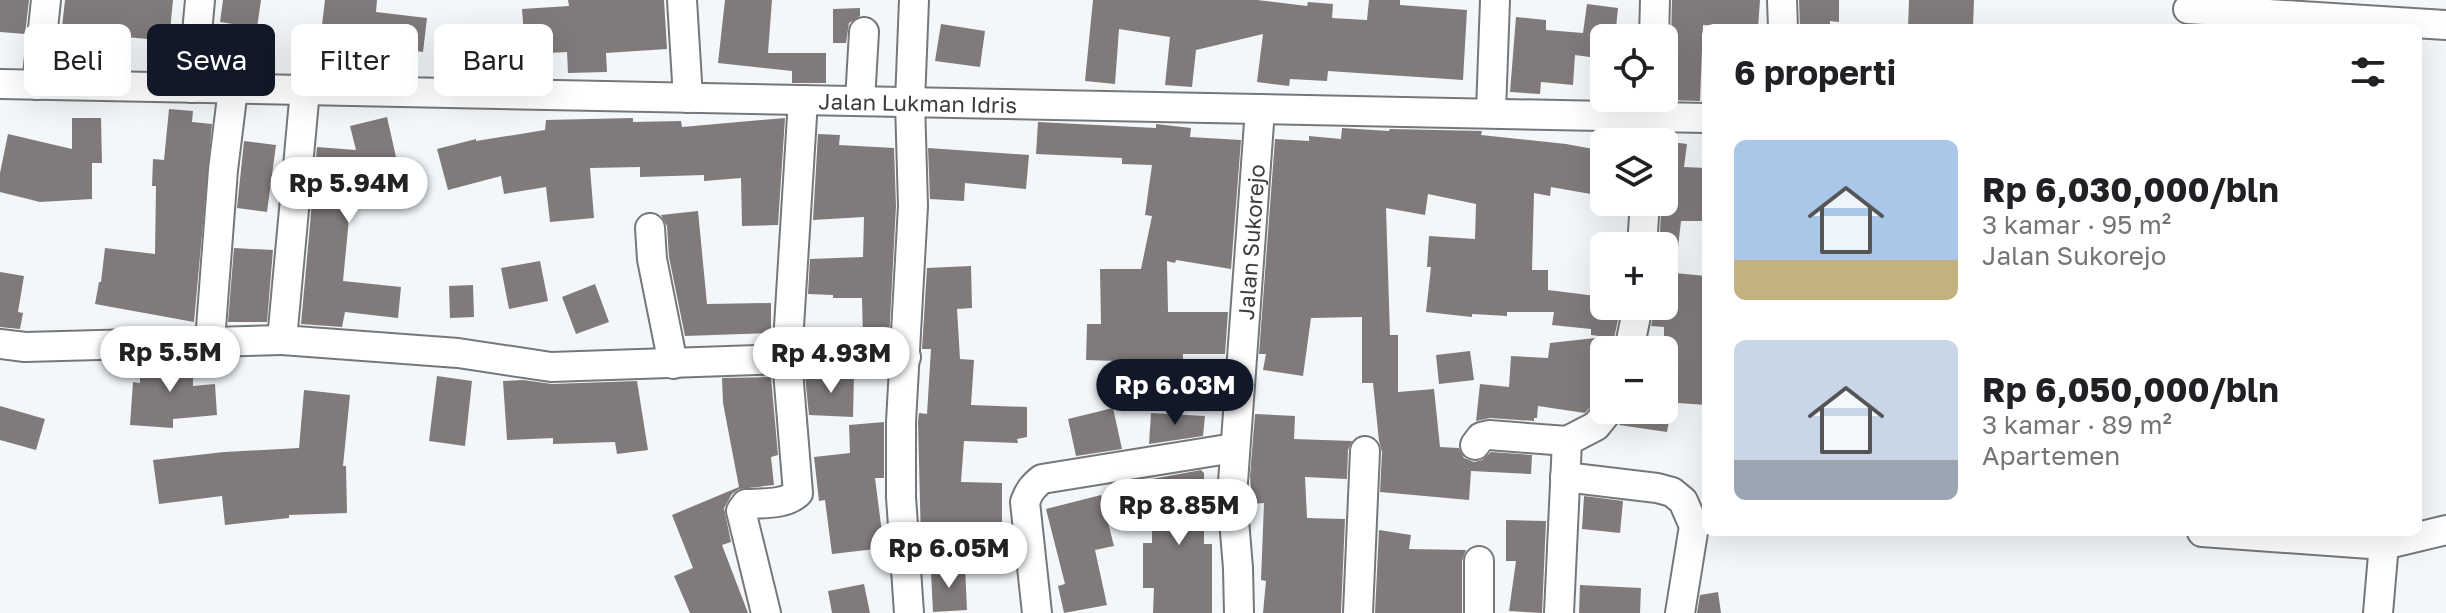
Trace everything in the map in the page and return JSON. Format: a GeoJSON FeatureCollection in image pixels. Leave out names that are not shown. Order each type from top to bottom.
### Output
{"type":"FeatureCollection","features":[{"type":"Feature","properties":{"kind":"street"},"geometry":{"type":"LineString","coordinates":[[43,24],[46,0]]}},
{"type":"Feature","properties":{"kind":"street"},"geometry":{"type":"LineString","coordinates":[[198,24],[200,0]]}},
{"type":"Feature","properties":{"kind":"street"},"geometry":{"type":"LineString","coordinates":[[682,0],[688,98]]}},
{"type":"Feature","properties":{"kind":"street"},"geometry":{"type":"LineString","coordinates":[[909,613],[901,497],[901,422],[913,206],[910,102],[914,0]]}},
{"type":"Feature","properties":{"kind":"street"},"geometry":{"type":"LineString","coordinates":[[1491,112],[1495,0]]}},
{"type":"Feature","properties":{"kind":"street"},"geometry":{"type":"LineString","coordinates":[[1654,24],[1655,0]]}},
{"type":"Feature","properties":{"kind":"street"},"geometry":{"type":"LineString","coordinates":[[1782,0],[1783,24]]}},
{"type":"Feature","properties":{"kind":"street"},"geometry":{"type":"LineString","coordinates":[[2187,12],[2408,17],[2446,25]]}},
{"type":"Feature","properties":{"kind":"street"},"geometry":{"type":"LineString","coordinates":[[860,101],[864,32]]}},
{"type":"Feature","properties":{"kind":"street","name":"Jalan Lukman Idris"},"geometry":{"type":"LineString","coordinates":[[0,84],[24,85]]}},
{"type":"Feature","properties":{"kind":"street","name":"Jalan Lukman Idris"},"geometry":{"type":"LineString","coordinates":[[418,92],[1702,118]]}},
{"type":"Feature","properties":{"kind":"street"},"geometry":{"type":"LineString","coordinates":[[210,341],[223,170],[232,96]]}},
{"type":"Feature","properties":{"kind":"street"},"geometry":{"type":"LineString","coordinates":[[282,340],[304,96]]}},
{"type":"Feature","properties":{"kind":"street"},"geometry":{"type":"LineString","coordinates":[[766,613],[741,511],[746,504],[778,502],[798,493],[787,359],[803,100]]}},
{"type":"Feature","properties":{"kind":"street","name":"Jalan Sukorejo"},"geometry":{"type":"LineString","coordinates":[[1239,613],[1232,496],[1234,448],[1260,109]]}},
{"type":"Feature","properties":{"kind":"street"},"geometry":{"type":"LineString","coordinates":[[650,228],[652,259],[673,364]]}},
{"type":"Feature","properties":{"kind":"street"},"geometry":{"type":"LineString","coordinates":[[0,344],[25,347],[282,340],[458,353],[551,367],[906,357]]}},
{"type":"Feature","properties":{"kind":"street"},"geometry":{"type":"LineString","coordinates":[[1475,445],[1481,437],[1489,435],[1567,441],[1598,424]]}},
{"type":"Feature","properties":{"kind":"street"},"geometry":{"type":"LineString","coordinates":[[1559,613],[1567,441]]}},
{"type":"Feature","properties":{"kind":"street"},"geometry":{"type":"LineString","coordinates":[[1037,613],[1025,502],[1029,490],[1037,483],[1042,479],[1087,470],[1234,448]]}},
{"type":"Feature","properties":{"kind":"street"},"geometry":{"type":"LineString","coordinates":[[1358,613],[1365,451]]}},
{"type":"Feature","properties":{"kind":"street"},"geometry":{"type":"LineString","coordinates":[[1565,477],[1657,488],[1672,492],[1683,501],[1694,526],[1680,613]]}},
{"type":"Feature","properties":{"kind":"street"},"geometry":{"type":"LineString","coordinates":[[2422,533],[2446,530]]}},
{"type":"Feature","properties":{"kind":"street"},"geometry":{"type":"LineString","coordinates":[[2320,536],[2384,539],[2405,536]]}},
{"type":"Feature","properties":{"kind":"street"},"geometry":{"type":"LineString","coordinates":[[2378,613],[2384,539]]}},
{"type":"Feature","properties":{"kind":"street"},"geometry":{"type":"LineString","coordinates":[[1479,561],[1479,613]]}},
{"type":"Feature","properties":{"kind":"building"},"geometry":{"type":"Polygon","coordinates":[[[0,0],[29,0],[24,34],[0,32],[0,0]]]}},
{"type":"Feature","properties":{"kind":"building"},"geometry":{"type":"Polygon","coordinates":[[[65,0],[173,0],[171,24],[147,24],[147,39],[131,37],[131,24],[62,24],[65,0]]]}},
{"type":"Feature","properties":{"kind":"building"},"geometry":{"type":"Polygon","coordinates":[[[223,0],[261,0],[258,24],[220,22],[223,0]]]}},
{"type":"Feature","properties":{"kind":"building"},"geometry":{"type":"Polygon","coordinates":[[[325,0],[377,0],[376,12],[427,18],[423,52],[418,51],[418,24],[322,24],[325,0]]]}},
{"type":"Feature","properties":{"kind":"building"},"geometry":{"type":"Polygon","coordinates":[[[568,0],[664,0],[667,49],[606,53],[607,72],[568,73],[567,52],[553,53],[553,24],[523,24],[522,9],[569,6],[568,0]]]}},
{"type":"Feature","properties":{"kind":"building"},"geometry":{"type":"Polygon","coordinates":[[[725,0],[772,0],[768,53],[826,53],[826,83],[792,83],[792,71],[718,63],[725,0]]]}},
{"type":"Feature","properties":{"kind":"building"},"geometry":{"type":"Polygon","coordinates":[[[1093,0],[1257,0],[1307,6],[1308,2],[1333,4],[1332,18],[1367,20],[1369,0],[1400,0],[1400,5],[1467,10],[1463,80],[1328,71],[1327,81],[1290,79],[1289,86],[1257,82],[1263,34],[1196,50],[1192,87],[1165,85],[1170,37],[1119,29],[1115,84],[1085,81],[1093,0]]]}},
{"type":"Feature","properties":{"kind":"building"},"geometry":{"type":"Polygon","coordinates":[[[1672,0],[1760,0],[1758,24],[1702,24],[1700,101],[1678,100],[1678,24],[1671,24],[1672,0]]]}},
{"type":"Feature","properties":{"kind":"building"},"geometry":{"type":"Polygon","coordinates":[[[1799,0],[1839,0],[1839,22],[1800,24],[1799,0]]]}},
{"type":"Feature","properties":{"kind":"building"},"geometry":{"type":"Polygon","coordinates":[[[1909,0],[1974,0],[1973,24],[1908,24],[1909,0]]]}},
{"type":"Feature","properties":{"kind":"building"},"geometry":{"type":"Polygon","coordinates":[[[1587,4],[1618,8],[1616,24],[1590,24],[1590,57],[1575,55],[1573,85],[1541,82],[1540,94],[1510,92],[1516,17],[1546,20],[1546,30],[1583,33],[1587,4]]]}},
{"type":"Feature","properties":{"kind":"building"},"geometry":{"type":"Polygon","coordinates":[[[860,8],[860,16],[849,23],[846,43],[833,43],[833,9],[860,8]]]}},
{"type":"Feature","properties":{"kind":"building"},"geometry":{"type":"Polygon","coordinates":[[[941,24],[985,31],[980,67],[935,61],[941,24]]]}},
{"type":"Feature","properties":{"kind":"building"},"geometry":{"type":"Polygon","coordinates":[[[169,109],[193,111],[192,122],[212,124],[194,322],[95,304],[105,248],[155,254],[156,186],[152,186],[153,159],[164,160],[169,109]]]}},
{"type":"Feature","properties":{"kind":"building"},"geometry":{"type":"Polygon","coordinates":[[[387,117],[398,166],[403,165],[409,197],[350,208],[343,281],[401,287],[398,318],[345,312],[342,327],[301,324],[317,147],[356,150],[350,126],[387,117]]]}},
{"type":"Feature","properties":{"kind":"building"},"geometry":{"type":"Polygon","coordinates":[[[72,118],[101,118],[102,163],[92,163],[92,199],[40,202],[0,192],[0,173],[8,134],[72,149],[72,118]]]}},
{"type":"Feature","properties":{"kind":"building"},"geometry":{"type":"Polygon","coordinates":[[[633,118],[633,122],[681,121],[682,127],[785,118],[778,225],[742,226],[741,178],[704,181],[704,175],[640,177],[640,167],[590,168],[594,218],[550,222],[546,187],[504,194],[501,176],[448,190],[437,149],[476,139],[545,130],[546,120],[633,118]]]}},
{"type":"Feature","properties":{"kind":"building"},"geometry":{"type":"Polygon","coordinates":[[[1038,122],[1156,128],[1156,124],[1191,128],[1190,137],[1241,140],[1231,269],[1167,261],[1168,312],[1228,312],[1225,354],[1183,354],[1183,363],[1086,360],[1087,324],[1101,324],[1100,269],[1141,269],[1152,216],[1145,215],[1152,165],[1122,164],[1122,158],[1036,154],[1038,122]]]}},
{"type":"Feature","properties":{"kind":"building"},"geometry":{"type":"Polygon","coordinates":[[[1342,128],[1482,131],[1481,135],[1590,148],[1590,194],[1551,187],[1550,196],[1534,193],[1532,270],[1548,270],[1548,290],[1590,295],[1590,320],[1618,320],[1614,336],[1591,335],[1591,329],[1552,325],[1554,312],[1507,312],[1507,316],[1472,314],[1472,317],[1426,312],[1431,267],[1427,267],[1429,236],[1475,239],[1476,204],[1428,194],[1425,215],[1386,208],[1390,335],[1398,335],[1398,392],[1434,389],[1440,447],[1459,448],[1464,458],[1474,462],[1491,452],[1532,455],[1531,474],[1471,471],[1469,500],[1380,492],[1382,452],[1373,383],[1362,383],[1362,317],[1311,318],[1303,376],[1263,370],[1266,354],[1259,354],[1275,139],[1309,141],[1309,136],[1341,139],[1342,128]]]}},
{"type":"Feature","properties":{"kind":"building"},"geometry":{"type":"Polygon","coordinates":[[[818,134],[840,135],[839,145],[894,148],[896,206],[889,340],[863,340],[862,298],[808,294],[810,259],[863,257],[864,217],[813,220],[818,134]]]}},
{"type":"Feature","properties":{"kind":"building"},"geometry":{"type":"Polygon","coordinates":[[[244,141],[276,145],[267,212],[237,208],[244,141]]]}},
{"type":"Feature","properties":{"kind":"building"},"geometry":{"type":"Polygon","coordinates":[[[1678,143],[1687,144],[1684,167],[1702,168],[1702,221],[1681,221],[1678,247],[1678,232],[1660,232],[1661,216],[1678,216],[1678,143]]]}},
{"type":"Feature","properties":{"kind":"building"},"geometry":{"type":"Polygon","coordinates":[[[928,148],[1029,155],[1026,189],[965,183],[964,201],[930,199],[928,148]]]}},
{"type":"Feature","properties":{"kind":"building"},"geometry":{"type":"Polygon","coordinates":[[[698,211],[707,304],[771,303],[771,333],[685,336],[669,257],[667,226],[661,215],[698,211]]]}},
{"type":"Feature","properties":{"kind":"building"},"geometry":{"type":"Polygon","coordinates":[[[234,248],[273,250],[267,322],[228,322],[234,248]]]}},
{"type":"Feature","properties":{"kind":"building"},"geometry":{"type":"Polygon","coordinates":[[[540,261],[548,301],[509,309],[501,268],[540,261]]]}},
{"type":"Feature","properties":{"kind":"building"},"geometry":{"type":"Polygon","coordinates":[[[971,266],[972,308],[957,309],[960,359],[974,360],[971,405],[1027,407],[1027,437],[1017,439],[1018,443],[964,441],[961,482],[1002,483],[1002,527],[1011,527],[1015,569],[981,570],[975,536],[921,543],[918,422],[919,413],[927,414],[931,349],[922,349],[927,268],[971,266]]]}},
{"type":"Feature","properties":{"kind":"building"},"geometry":{"type":"Polygon","coordinates":[[[0,272],[24,276],[18,312],[23,313],[20,329],[0,327],[0,272]]]}},
{"type":"Feature","properties":{"kind":"building"},"geometry":{"type":"Polygon","coordinates":[[[1678,273],[1702,276],[1702,405],[1678,403],[1678,336],[1664,336],[1664,327],[1651,326],[1652,320],[1678,320],[1678,273]]]}},
{"type":"Feature","properties":{"kind":"building"},"geometry":{"type":"Polygon","coordinates":[[[595,284],[609,322],[576,334],[562,297],[595,284]]]}},
{"type":"Feature","properties":{"kind":"building"},"geometry":{"type":"Polygon","coordinates":[[[473,285],[474,317],[450,318],[449,286],[473,285]]]}},
{"type":"Feature","properties":{"kind":"building"},"geometry":{"type":"Polygon","coordinates":[[[1590,339],[1590,408],[1585,413],[1538,406],[1534,421],[1490,418],[1476,421],[1480,384],[1509,387],[1511,356],[1548,358],[1550,343],[1590,339]]]}},
{"type":"Feature","properties":{"kind":"building"},"geometry":{"type":"Polygon","coordinates":[[[1470,351],[1474,380],[1439,384],[1436,355],[1470,351]]]}},
{"type":"Feature","properties":{"kind":"building"},"geometry":{"type":"Polygon","coordinates":[[[193,359],[193,386],[215,384],[217,415],[173,419],[173,428],[130,425],[133,382],[140,383],[140,361],[193,359]]]}},
{"type":"Feature","properties":{"kind":"building"},"geometry":{"type":"Polygon","coordinates":[[[854,375],[853,417],[809,415],[805,376],[854,375]]]}},
{"type":"Feature","properties":{"kind":"building"},"geometry":{"type":"Polygon","coordinates":[[[437,376],[472,381],[465,446],[429,441],[437,376]]]}},
{"type":"Feature","properties":{"kind":"building"},"geometry":{"type":"Polygon","coordinates":[[[771,377],[778,455],[771,457],[774,485],[739,489],[724,508],[731,542],[722,545],[748,613],[690,613],[674,576],[693,568],[672,515],[739,487],[723,403],[722,378],[771,377]]]}},
{"type":"Feature","properties":{"kind":"building"},"geometry":{"type":"Polygon","coordinates":[[[503,381],[552,384],[637,381],[648,450],[617,454],[615,442],[553,444],[553,438],[507,440],[503,381]]]}},
{"type":"Feature","properties":{"kind":"building"},"geometry":{"type":"Polygon","coordinates":[[[304,390],[350,395],[343,466],[346,466],[347,513],[289,515],[289,518],[225,525],[222,496],[159,504],[153,460],[299,448],[304,390]]]}},
{"type":"Feature","properties":{"kind":"building"},"geometry":{"type":"Polygon","coordinates":[[[0,406],[45,419],[36,450],[0,440],[0,406]]]}},
{"type":"Feature","properties":{"kind":"building"},"geometry":{"type":"Polygon","coordinates":[[[1113,408],[1122,449],[1076,456],[1068,419],[1113,408]]]}},
{"type":"Feature","properties":{"kind":"building"},"geometry":{"type":"Polygon","coordinates":[[[1151,413],[1205,416],[1203,436],[1149,444],[1151,413]]]}},
{"type":"Feature","properties":{"kind":"building"},"geometry":{"type":"Polygon","coordinates":[[[1255,414],[1295,416],[1294,439],[1352,441],[1348,450],[1347,479],[1305,477],[1307,518],[1345,519],[1341,613],[1263,613],[1266,581],[1261,580],[1264,503],[1252,504],[1250,476],[1255,414]]]}},
{"type":"Feature","properties":{"kind":"building"},"geometry":{"type":"Polygon","coordinates":[[[884,422],[884,478],[875,478],[884,548],[832,554],[825,500],[819,501],[814,457],[850,453],[849,425],[884,422]]]}},
{"type":"Feature","properties":{"kind":"building"},"geometry":{"type":"Polygon","coordinates":[[[1619,424],[1668,424],[1667,432],[1619,424]]]}},
{"type":"Feature","properties":{"kind":"building"},"geometry":{"type":"Polygon","coordinates":[[[1201,470],[1204,473],[1204,544],[1212,544],[1212,613],[1153,613],[1154,588],[1143,588],[1143,543],[1152,543],[1152,479],[1201,470]]]}},
{"type":"Feature","properties":{"kind":"building"},"geometry":{"type":"Polygon","coordinates":[[[1101,495],[1114,546],[1095,550],[1107,605],[1064,613],[1058,586],[1065,584],[1046,509],[1101,495]]]}},
{"type":"Feature","properties":{"kind":"building"},"geometry":{"type":"Polygon","coordinates":[[[1584,496],[1623,501],[1620,533],[1582,529],[1584,496]]]}},
{"type":"Feature","properties":{"kind":"building"},"geometry":{"type":"Polygon","coordinates":[[[1506,520],[1546,521],[1542,613],[1509,611],[1516,561],[1506,561],[1506,520]]]}},
{"type":"Feature","properties":{"kind":"building"},"geometry":{"type":"Polygon","coordinates":[[[1379,530],[1411,535],[1409,549],[1466,550],[1462,561],[1462,613],[1375,613],[1379,530]]]}},
{"type":"Feature","properties":{"kind":"building"},"geometry":{"type":"Polygon","coordinates":[[[965,566],[967,610],[933,612],[931,572],[965,566]]]}},
{"type":"Feature","properties":{"kind":"building"},"geometry":{"type":"Polygon","coordinates":[[[864,584],[870,613],[832,613],[828,591],[864,584]]]}},
{"type":"Feature","properties":{"kind":"building"},"geometry":{"type":"Polygon","coordinates":[[[1580,585],[1641,588],[1640,613],[1579,613],[1580,585]]]}},
{"type":"Feature","properties":{"kind":"building"},"geometry":{"type":"Polygon","coordinates":[[[1718,592],[1721,613],[1697,613],[1700,595],[1718,592]]]}}]}
